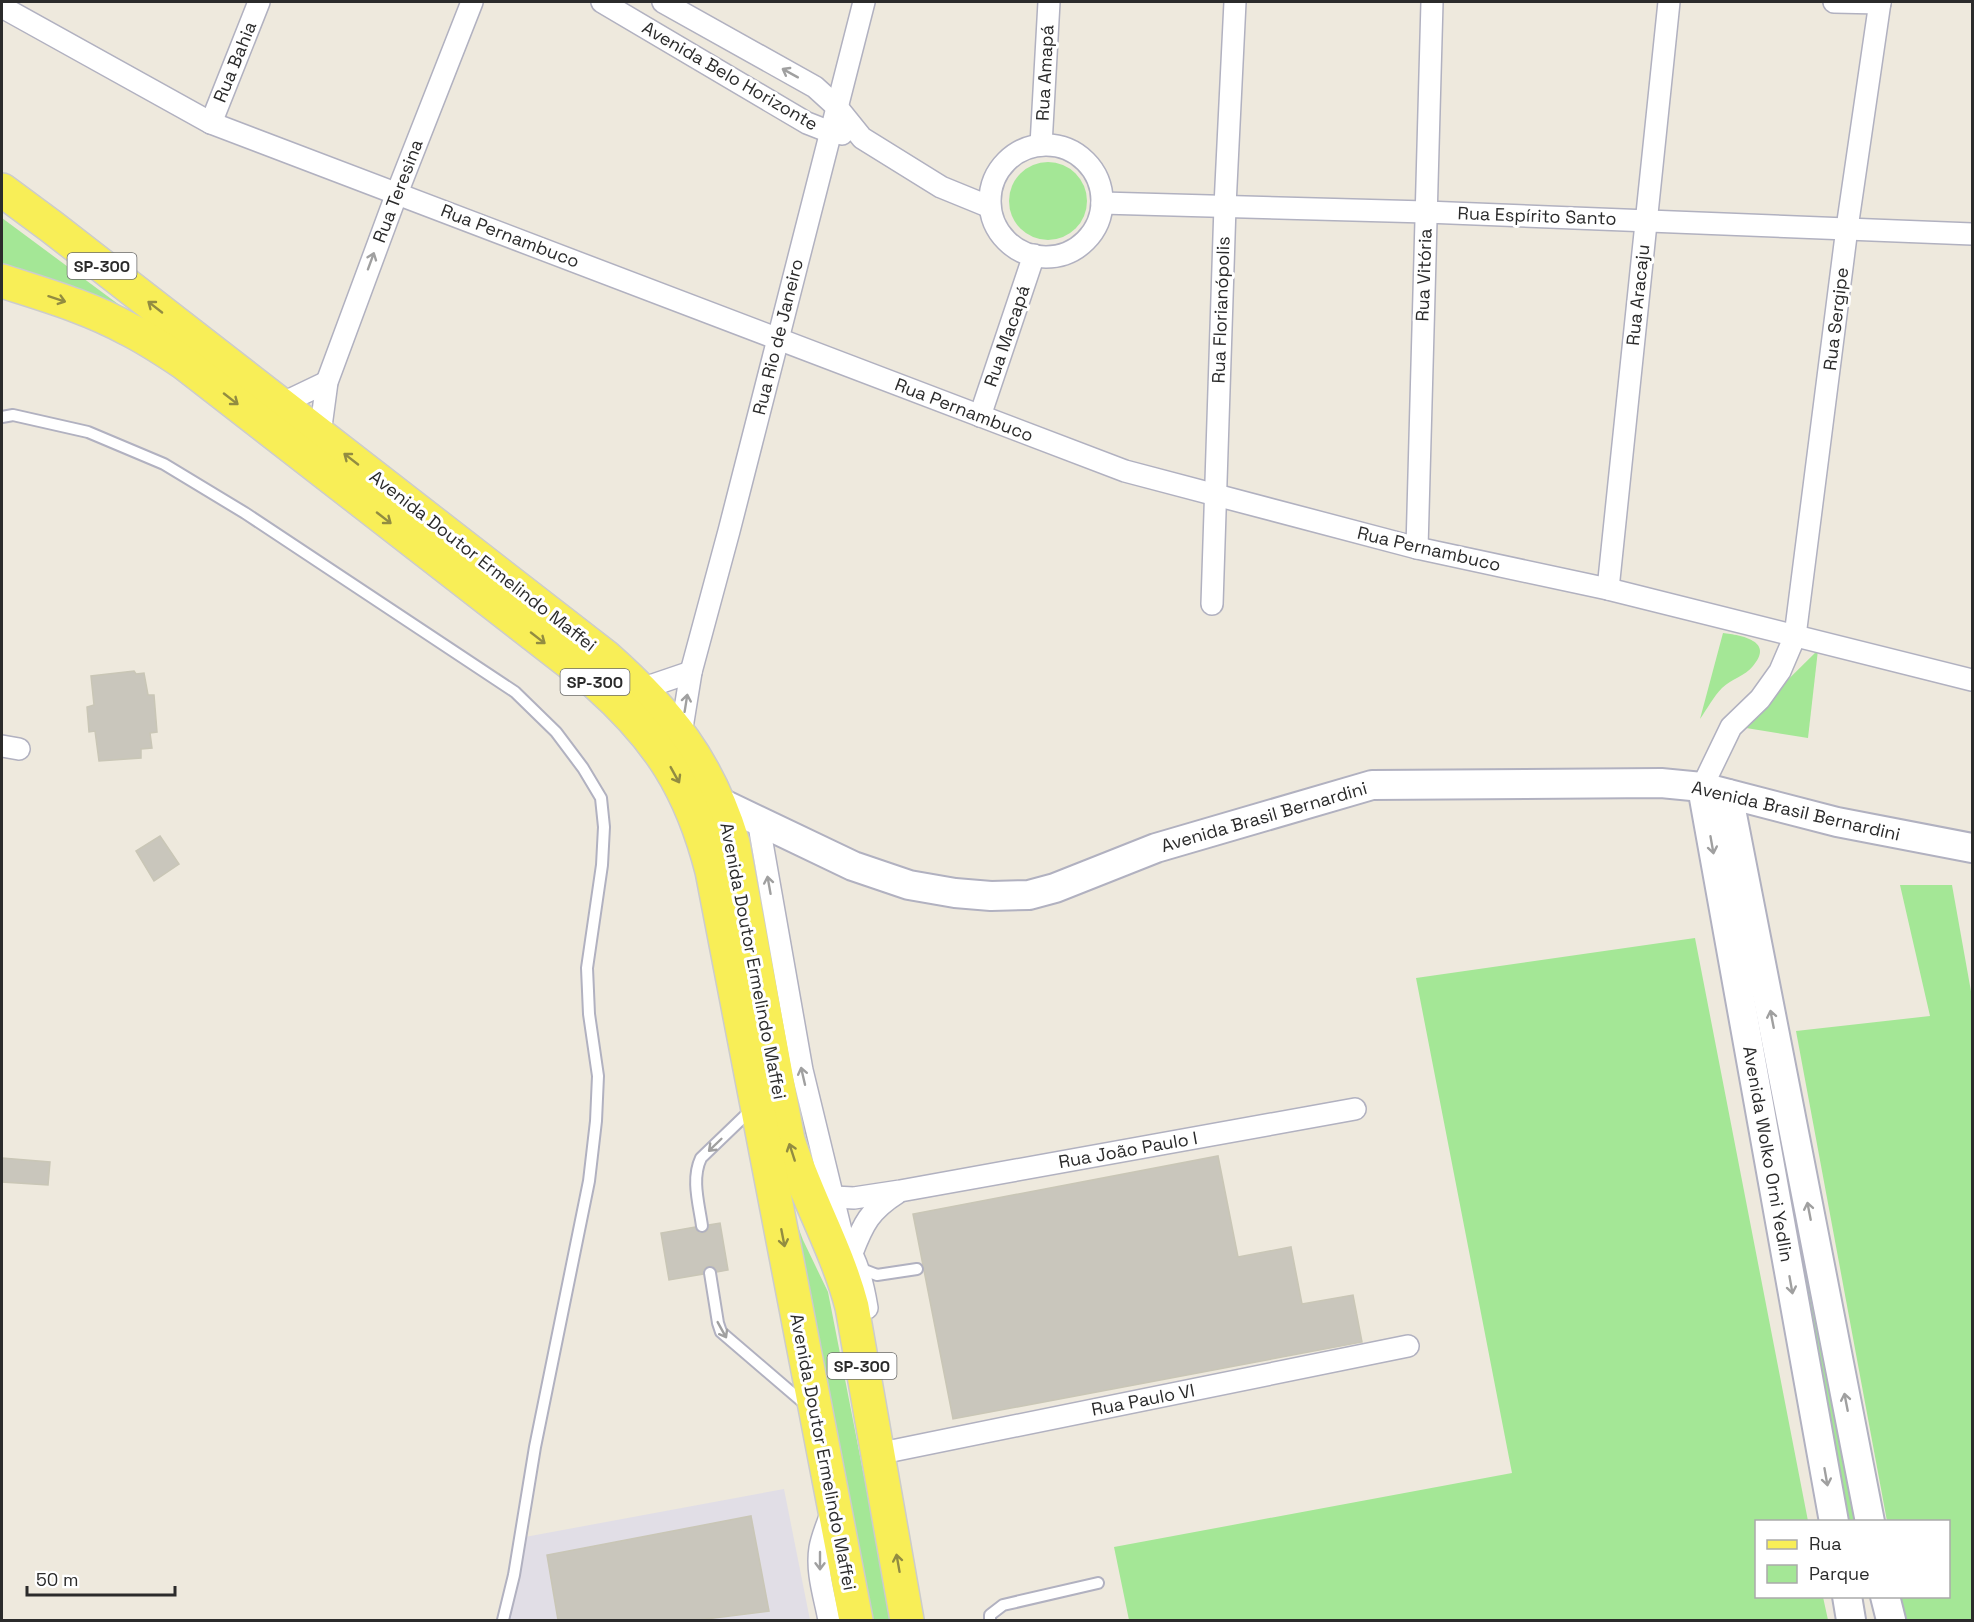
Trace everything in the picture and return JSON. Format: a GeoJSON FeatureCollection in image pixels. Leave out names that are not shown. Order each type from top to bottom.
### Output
{"type":"FeatureCollection","features":[{"type":"Feature","properties":{"kind":"main road","name":"Avenida Doutor Ermelindo Maffei"},"geometry":{"type":"LineString","coordinates":[[2,190],[52,226],[606,657],[641,689],[681,734],[708,778],[733,843],[788,1140],[820,1194],[846,1287],[907,1620]]}},
{"type":"Feature","properties":{"kind":"main road","name":"Avenida Doutor Ermelindo Maffei"},"geometry":{"type":"LineString","coordinates":[[2,281],[65,301],[128,328],[184,363],[596,683],[622,705],[672,769],[693,808],[712,870],[856,1620]]}},
{"type":"Feature","properties":{"kind":"street","name":"Rua Bahia"},"geometry":{"type":"LineString","coordinates":[[211,123],[259,2]]}},
{"type":"Feature","properties":{"kind":"street","name":"Rua Teresina"},"geometry":{"type":"LineString","coordinates":[[320,434],[327,382],[397,193],[472,2]]}},
{"type":"Feature","properties":{"kind":"street","name":"Avenida Belo Horizonte"},"geometry":{"type":"LineString","coordinates":[[602,2],[807,123],[830,132],[862,138]]}},
{"type":"Feature","properties":{"kind":"street","name":"Avenida Belo Horizonte"},"geometry":{"type":"LineString","coordinates":[[663,2],[815,87],[837,107],[862,138],[941,187],[990,207]]}},
{"type":"Feature","properties":{"kind":"street","name":"Rua Rio de Janeiro"},"geometry":{"type":"LineString","coordinates":[[681,734],[691,672],[864,2]]}},
{"type":"Feature","properties":{"kind":"street","name":"Rua Amapá"},"geometry":{"type":"LineString","coordinates":[[1041,145],[1050,2]]}},
{"type":"Feature","properties":{"kind":"street","name":"Rua Vitória"},"geometry":{"type":"LineString","coordinates":[[1417,548],[1432,2]]}},
{"type":"Feature","properties":{"kind":"street","name":"Rua Aracaju"},"geometry":{"type":"LineString","coordinates":[[1608,589],[1669,2]]}},
{"type":"Feature","properties":{"kind":"street"},"geometry":{"type":"LineString","coordinates":[[1834,2],[1880,2]]}},
{"type":"Feature","properties":{"kind":"street","name":"Rua Sergipe"},"geometry":{"type":"LineString","coordinates":[[1715,791],[1715,760],[1731,727],[1760,699],[1780,671],[1795,636],[1847,228],[1880,2]]}},
{"type":"Feature","properties":{"kind":"street","name":"Rua Florianópolis"},"geometry":{"type":"LineString","coordinates":[[1212,604],[1225,206],[1239,6]]}},
{"type":"Feature","properties":{"kind":"street","name":"Rua Pernambuco"},"geometry":{"type":"LineString","coordinates":[[2,7],[211,123],[1125,471],[1417,548],[1608,589],[1972,680]]}},
{"type":"Feature","properties":{"kind":"street"},"geometry":{"type":"LineString","coordinates":[[1041,145],[1066,149],[1087,163],[1097,177],[1102,203],[1093,231],[1080,245],[1063,254],[1044,256],[1016,248],[1002,235],[992,218],[990,207],[992,184],[1002,165],[1020,151],[1041,145]]}},
{"type":"Feature","properties":{"kind":"street","name":"Rua Espírito Santo"},"geometry":{"type":"LineString","coordinates":[[1102,203],[1426,212],[1972,234]]}},
{"type":"Feature","properties":{"kind":"street","name":"Rua Macapá"},"geometry":{"type":"LineString","coordinates":[[980,416],[1034,255]]}},
{"type":"Feature","properties":{"kind":"street"},"geometry":{"type":"LineString","coordinates":[[280,404],[327,382]]}},
{"type":"Feature","properties":{"kind":"street"},"geometry":{"type":"LineString","coordinates":[[641,689],[691,672]]}},
{"type":"Feature","properties":{"kind":"street","name":"Avenida Brasil Bernardini"},"geometry":{"type":"LineString","coordinates":[[719,802],[853,866],[909,885],[955,893],[991,896],[1029,895],[1055,888],[1156,848],[1372,785],[1661,783],[1715,791],[1837,822],[1972,848]]}},
{"type":"Feature","properties":{"kind":"street","name":"Avenida Wolko Orni Yedlin"},"geometry":{"type":"LineString","coordinates":[[1715,791],[1833,1520]]}},
{"type":"Feature","properties":{"kind":"street","name":"Avenida Wolko Orni Yedlin"},"geometry":{"type":"LineString","coordinates":[[1715,791],[1870,1520]]}},
{"type":"Feature","properties":{"kind":"street"},"geometry":{"type":"LineString","coordinates":[[758,820],[802,1070],[820,1194],[851,1252],[865,1298],[874,1349],[863,1371]]}},
{"type":"Feature","properties":{"kind":"street","name":"Rua João Paulo I"},"geometry":{"type":"LineString","coordinates":[[820,1194],[854,1198],[900,1191],[1355,1109]]}},
{"type":"Feature","properties":{"kind":"street","name":"Rua João Paulo I"},"geometry":{"type":"LineString","coordinates":[[851,1252],[860,1230],[871,1213],[900,1191]]}},
{"type":"Feature","properties":{"kind":"street","name":"Rua Paulo VI"},"geometry":{"type":"LineString","coordinates":[[878,1454],[1408,1346]]}},
{"type":"Feature","properties":{"kind":"street"},"geometry":{"type":"LineString","coordinates":[[829,1620],[820,1570],[820,1548],[834,1505]]}},
{"type":"Feature","properties":{"kind":"street"},"geometry":{"type":"LineString","coordinates":[[1847,1598],[1851,1620]]}},
{"type":"Feature","properties":{"kind":"street"},"geometry":{"type":"LineString","coordinates":[[1885,1598],[1890,1620]]}},
{"type":"Feature","properties":{"kind":"lane"},"geometry":{"type":"LineString","coordinates":[[2,417],[13,416],[88,432],[164,464],[245,513],[515,692],[556,732],[583,768],[601,798],[604,827],[602,865],[587,968],[589,1014],[598,1076],[594,1141],[589,1181],[535,1447],[514,1575],[503,1620]]}},
{"type":"Feature","properties":{"kind":"lane"},"geometry":{"type":"LineString","coordinates":[[702,1226],[695,1177],[697,1166],[701,1158],[757,1104]]}},
{"type":"Feature","properties":{"kind":"lane"},"geometry":{"type":"LineString","coordinates":[[851,1252],[869,1272],[887,1275]]}},
{"type":"Feature","properties":{"kind":"lane"},"geometry":{"type":"LineString","coordinates":[[865,1298],[874,1283],[887,1275],[917,1269]]}},
{"type":"Feature","properties":{"kind":"lane"},"geometry":{"type":"LineString","coordinates":[[710,1273],[721,1332],[816,1412]]}},
{"type":"Feature","properties":{"kind":"lane"},"geometry":{"type":"LineString","coordinates":[[990,1620],[990,1616],[1003,1605],[1098,1583]]}},
{"type":"Feature","properties":{"kind":"shaded area"},"geometry":{"type":"Polygon","coordinates":[[[784,1489],[810,1620],[507,1620],[525,1537],[784,1489]]]}},
{"type":"Feature","properties":{"kind":"green space"},"geometry":{"type":"Polygon","coordinates":[[[1048,162],[1063,165],[1075,174],[1084,186],[1087,201],[1084,216],[1075,228],[1063,237],[1048,240],[1033,237],[1021,228],[1012,216],[1009,201],[1012,186],[1021,174],[1033,165],[1048,162]]]}},
{"type":"Feature","properties":{"kind":"green space"},"geometry":{"type":"Polygon","coordinates":[[[2,218],[141,321],[2,270],[2,218]]]}},
{"type":"Feature","properties":{"kind":"green space"},"geometry":{"type":"Polygon","coordinates":[[[1723,633],[1738,635],[1753,641],[1758,645],[1759,657],[1750,669],[1722,688],[1700,719],[1723,633]]]}},
{"type":"Feature","properties":{"kind":"green space"},"geometry":{"type":"Polygon","coordinates":[[[1818,650],[1808,738],[1740,727],[1818,650]]]}},
{"type":"Feature","properties":{"kind":"green space"},"geometry":{"type":"Polygon","coordinates":[[[1715,806],[1862,1520],[1847,1520],[1715,806]]]}},
{"type":"Feature","properties":{"kind":"green space"},"geometry":{"type":"Polygon","coordinates":[[[1900,885],[1952,885],[1972,997],[1972,1620],[1906,1620],[1901,1598],[1950,1598],[1950,1520],[1887,1520],[1796,1031],[1930,1016],[1900,885]]]}},
{"type":"Feature","properties":{"kind":"green space"},"geometry":{"type":"Polygon","coordinates":[[[1695,938],[1808,1520],[1755,1520],[1755,1598],[1823,1598],[1828,1620],[1129,1620],[1114,1547],[1512,1473],[1416,978],[1695,938]]]}},
{"type":"Feature","properties":{"kind":"green space"},"geometry":{"type":"Polygon","coordinates":[[[784,1190],[803,1240],[828,1292],[892,1620],[867,1620],[784,1190]]]}},
{"type":"Feature","properties":{"kind":"building"},"geometry":{"type":"Polygon","coordinates":[[[134,671],[136,674],[144,673],[148,695],[154,695],[157,732],[150,733],[152,748],[141,749],[141,758],[99,761],[95,731],[89,732],[87,707],[94,705],[91,676],[134,671]]]}},
{"type":"Feature","properties":{"kind":"building"},"geometry":{"type":"Polygon","coordinates":[[[160,836],[179,864],[154,881],[136,851],[160,836]]]}},
{"type":"Feature","properties":{"kind":"building"},"geometry":{"type":"Polygon","coordinates":[[[1218,1156],[1238,1257],[1291,1247],[1302,1304],[1353,1295],[1362,1342],[953,1419],[913,1214],[1218,1156]]]}},
{"type":"Feature","properties":{"kind":"building"},"geometry":{"type":"Polygon","coordinates":[[[2,1158],[50,1162],[48,1185],[2,1182],[2,1158]]]}},
{"type":"Feature","properties":{"kind":"building"},"geometry":{"type":"Polygon","coordinates":[[[720,1223],[728,1270],[717,1272],[713,1266],[708,1266],[703,1270],[703,1274],[669,1280],[661,1233],[695,1227],[699,1233],[704,1233],[709,1229],[709,1225],[720,1223]]]}},
{"type":"Feature","properties":{"kind":"building"},"geometry":{"type":"Polygon","coordinates":[[[751,1516],[769,1611],[698,1620],[558,1620],[547,1555],[751,1516]]]}}]}
